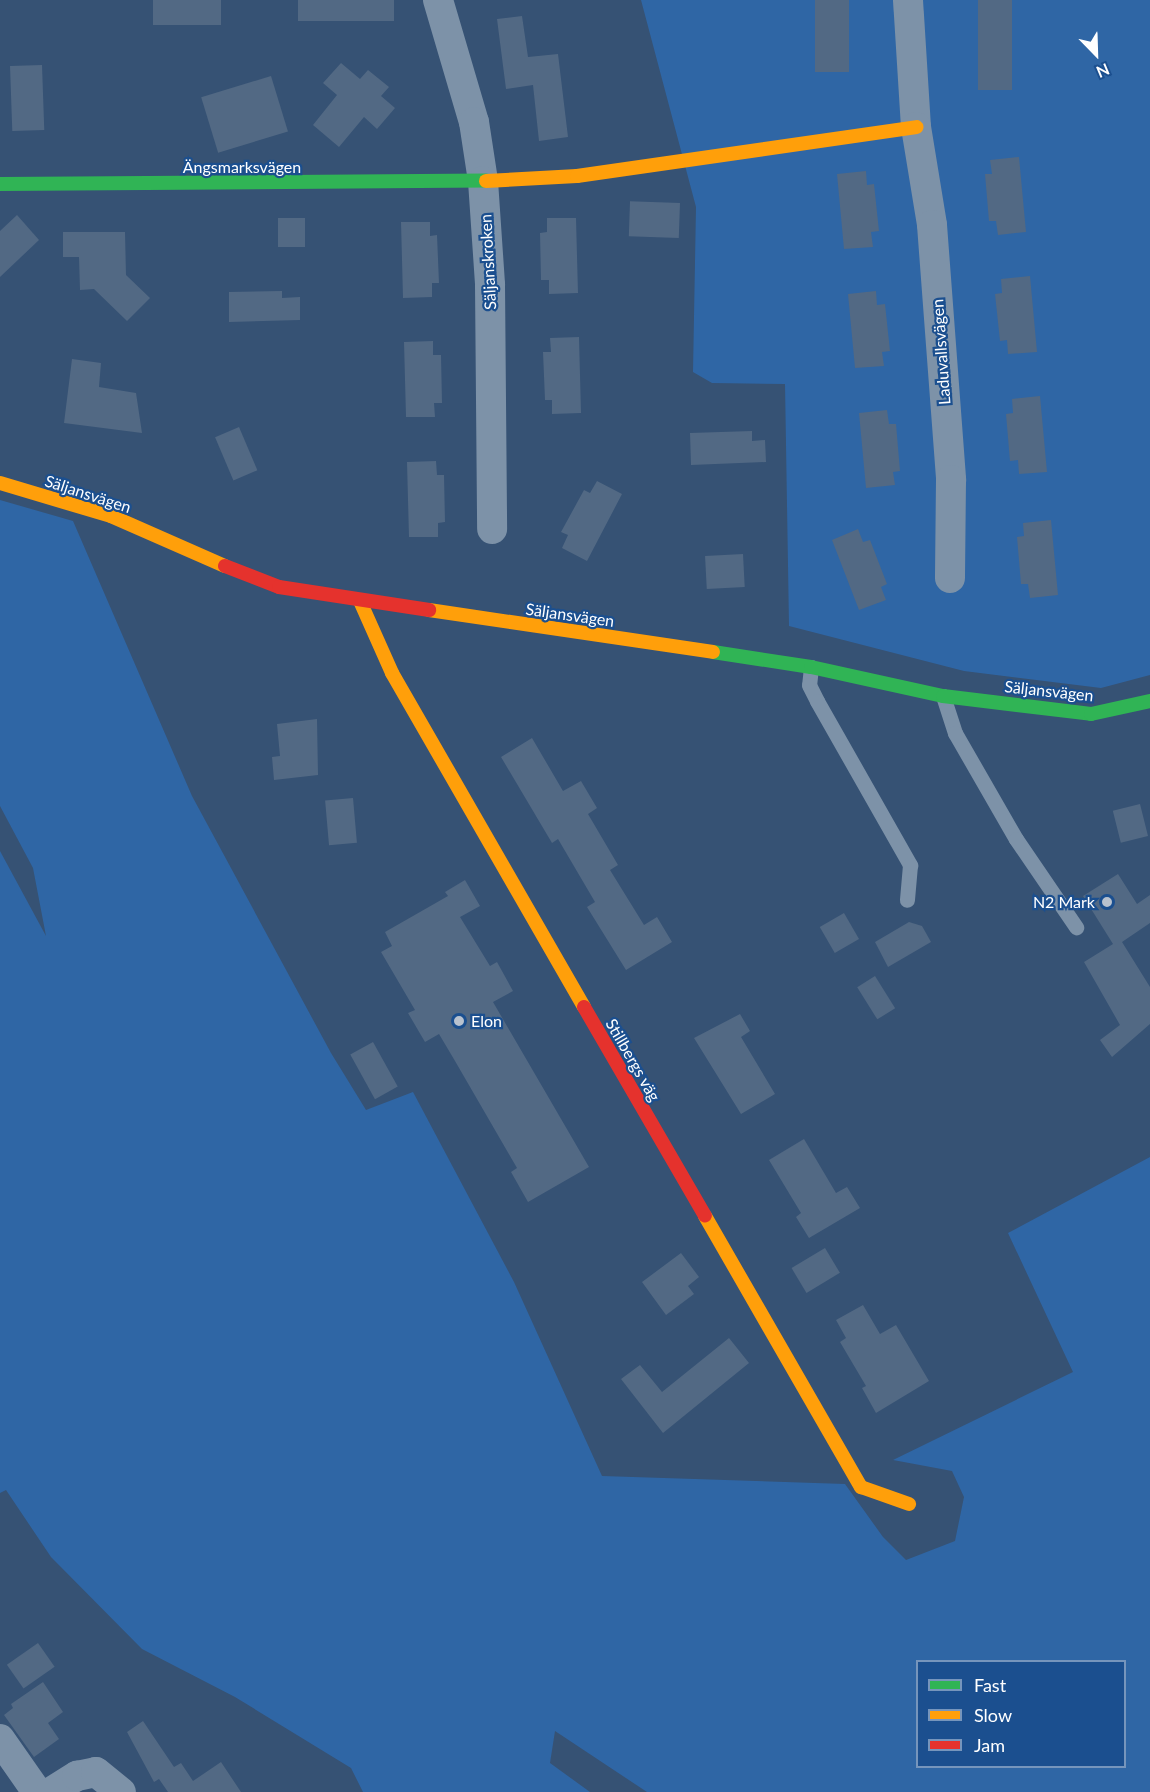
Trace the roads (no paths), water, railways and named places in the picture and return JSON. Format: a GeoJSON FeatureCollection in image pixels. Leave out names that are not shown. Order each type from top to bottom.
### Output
{"type":"FeatureCollection","features":[{"type":"Feature","properties":{"kind":"street","name":"Säljanskroken"},"geometry":{"type":"LineString","coordinates":[[438,0],[474,122],[483,181],[491,296],[492,530]]}},
{"type":"Feature","properties":{"kind":"street","name":"Laduvallsvägen"},"geometry":{"type":"LineString","coordinates":[[908,0],[916,127],[932,225],[951,480],[950,579]]}},
{"type":"Feature","properties":{"kind":"street"},"geometry":{"type":"LineString","coordinates":[[483,181],[576,176],[916,127]]}},
{"type":"Feature","properties":{"kind":"street","name":"Ängsmarksvägen"},"geometry":{"type":"LineString","coordinates":[[0,184],[483,181]]}},
{"type":"Feature","properties":{"kind":"street","name":"Säljansvägen"},"geometry":{"type":"LineString","coordinates":[[0,483],[111,516],[185,551],[279,587],[360,601],[812,667],[944,696],[1091,714],[1150,701]]}},
{"type":"Feature","properties":{"kind":"street","name":"Stillbergs väg"},"geometry":{"type":"LineString","coordinates":[[360,601],[392,673],[861,1487],[909,1504]]}},
{"type":"Feature","properties":{"kind":"street"},"geometry":{"type":"LineString","coordinates":[[0,1739],[37,1792]]}},
{"type":"Feature","properties":{"kind":"street"},"geometry":{"type":"LineString","coordinates":[[51,1792],[77,1776],[96,1772],[121,1792]]}},
{"type":"Feature","properties":{"kind":"lane"},"geometry":{"type":"LineString","coordinates":[[812,667],[809,685],[910,865],[907,900]]}},
{"type":"Feature","properties":{"kind":"lane"},"geometry":{"type":"LineString","coordinates":[[944,696],[956,733],[1016,839],[1076,927]]}},
{"type":"Feature","properties":{"kind":"place","name":"N2 Mark"},"geometry":{"type":"Point","coordinates":[1107,902]}},
{"type":"Feature","properties":{"kind":"place","name":"Elon"},"geometry":{"type":"Point","coordinates":[459,1021]}}]}
